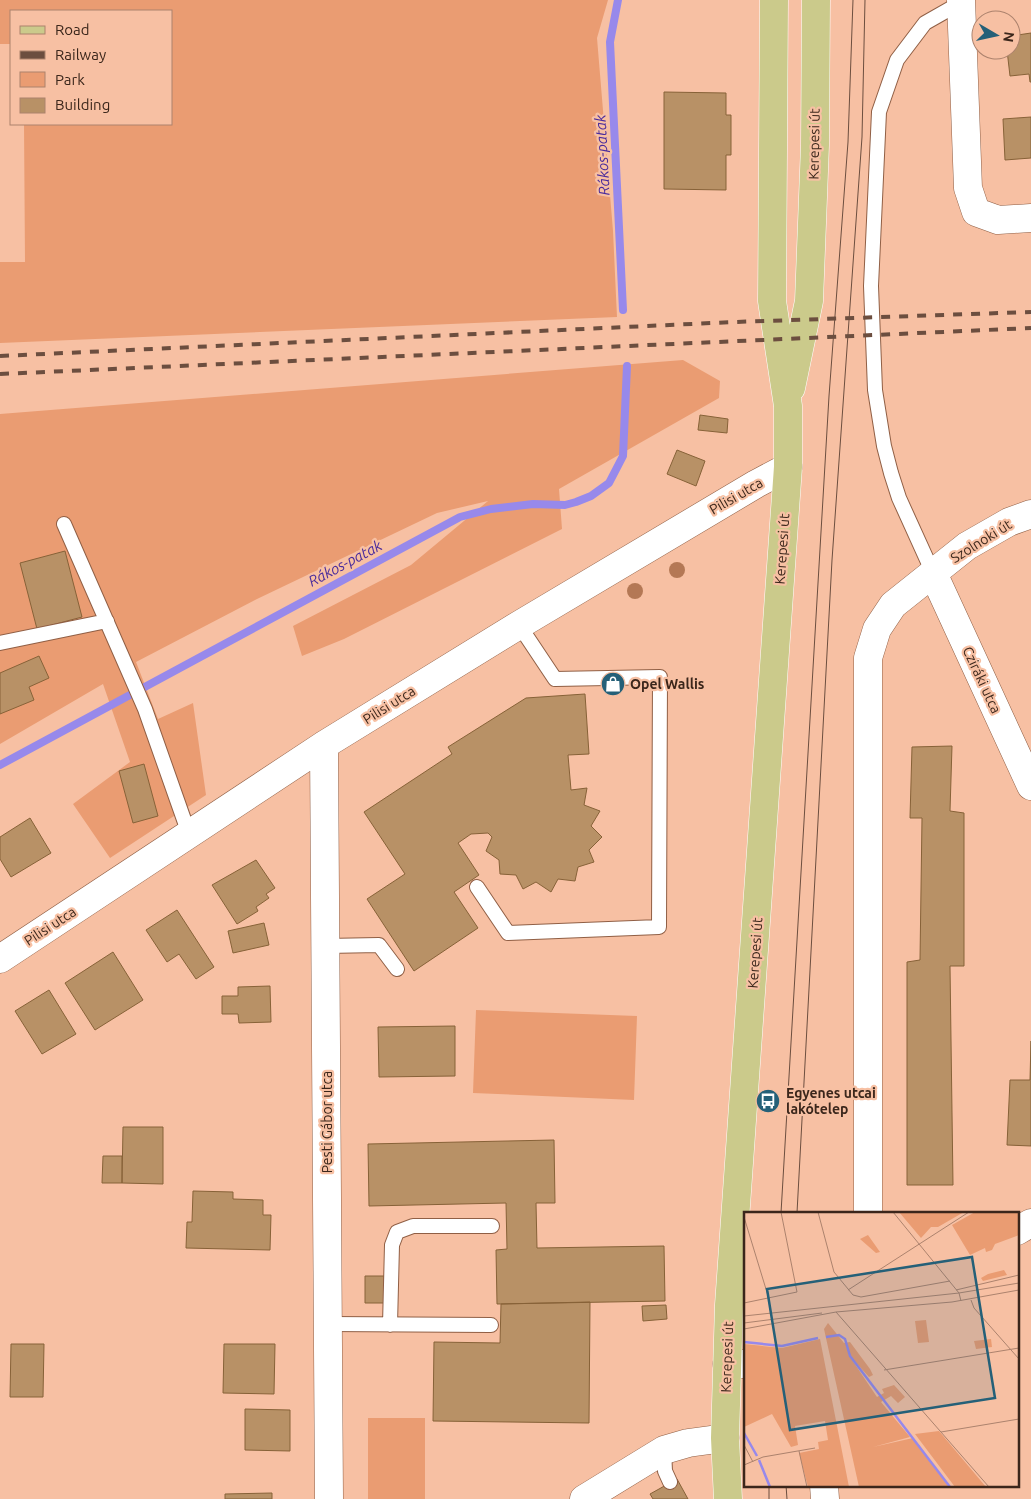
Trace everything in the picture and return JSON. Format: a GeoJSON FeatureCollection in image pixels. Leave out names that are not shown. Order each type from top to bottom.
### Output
{"type":"FeatureCollection","features":[{"type":"Feature","properties":{"kind":"main road","name":"Kerepesi út"},"geometry":{"type":"LineString","coordinates":[[728,1499],[725,1438],[736,1364],[729,1305],[788,467],[788,406],[772,301],[774,0]]}},
{"type":"Feature","properties":{"kind":"main road","name":"Kerepesi út"},"geometry":{"type":"LineString","coordinates":[[788,406],[809,301],[815,145],[816,0]]}},
{"type":"Feature","properties":{"kind":"street"},"geometry":{"type":"LineString","coordinates":[[965,0],[968,188],[976,212],[998,220],[1031,218]]}},
{"type":"Feature","properties":{"kind":"street","name":"Pilisi utca"},"geometry":{"type":"LineString","coordinates":[[0,959],[324,745],[519,625],[788,467]]}},
{"type":"Feature","properties":{"kind":"street","name":"Szolnoki út"},"geometry":{"type":"LineString","coordinates":[[933,573],[967,546],[1009,522],[1031,514]]}},
{"type":"Feature","properties":{"kind":"street"},"geometry":{"type":"LineString","coordinates":[[868,1212],[868,658],[877,629],[893,605],[933,573]]}},
{"type":"Feature","properties":{"kind":"street","name":"Cziráki utca"},"geometry":{"type":"LineString","coordinates":[[933,573],[1031,786]]}},
{"type":"Feature","properties":{"kind":"street","name":"Pesti Gábor utca"},"geometry":{"type":"LineString","coordinates":[[324,745],[329,1499]]}},
{"type":"Feature","properties":{"kind":"street"},"geometry":{"type":"LineString","coordinates":[[1018,1231],[1031,1223]]}},
{"type":"Feature","properties":{"kind":"street"},"geometry":{"type":"LineString","coordinates":[[584,1499],[664,1450],[688,1442],[725,1438]]}},
{"type":"Feature","properties":{"kind":"street"},"geometry":{"type":"LineString","coordinates":[[824,1486],[825,1499]]}},
{"type":"Feature","properties":{"kind":"lane"},"geometry":{"type":"LineString","coordinates":[[933,573],[899,498],[891,473],[884,446],[875,390],[872,286],[878,112],[897,60],[925,23],[965,0]]}},
{"type":"Feature","properties":{"kind":"lane"},"geometry":{"type":"LineString","coordinates":[[64,524],[131,674],[189,834]]}},
{"type":"Feature","properties":{"kind":"lane"},"geometry":{"type":"LineString","coordinates":[[0,643],[107,621]]}},
{"type":"Feature","properties":{"kind":"lane"},"geometry":{"type":"LineString","coordinates":[[477,887],[508,933],[659,927],[660,677],[555,679],[519,625]]}},
{"type":"Feature","properties":{"kind":"lane"},"geometry":{"type":"LineString","coordinates":[[326,946],[379,945],[397,969]]}},
{"type":"Feature","properties":{"kind":"lane"},"geometry":{"type":"LineString","coordinates":[[390,1324],[392,1245],[397,1232],[403,1228],[413,1226],[492,1226]]}},
{"type":"Feature","properties":{"kind":"lane"},"geometry":{"type":"LineString","coordinates":[[329,1324],[491,1325]]}},
{"type":"Feature","properties":{"kind":"lane"},"geometry":{"type":"LineString","coordinates":[[664,1450],[665,1471],[670,1482]]}},
{"type":"Feature","properties":{"kind":"green space"},"geometry":{"type":"Polygon","coordinates":[[[0,0],[608,0],[597,38],[613,231],[617,317],[0,343],[0,262],[25,262],[24,125],[172,125],[172,10],[10,10],[10,44],[0,44],[0,0]]]}},
{"type":"Feature","properties":{"kind":"green space"},"geometry":{"type":"Polygon","coordinates":[[[683,360],[720,381],[719,398],[559,489],[562,529],[344,639],[302,656],[293,626],[411,565],[488,501],[437,513],[257,599],[136,662],[158,719],[193,703],[206,795],[110,858],[73,804],[130,762],[103,684],[0,744],[0,414],[683,360]]]}},
{"type":"Feature","properties":{"kind":"green space"},"geometry":{"type":"Polygon","coordinates":[[[476,1010],[637,1016],[634,1100],[473,1093],[476,1010]]]}},
{"type":"Feature","properties":{"kind":"green space"},"geometry":{"type":"Polygon","coordinates":[[[368,1418],[425,1418],[425,1499],[368,1499],[368,1418]]]}},
{"type":"Feature","properties":{"kind":"building"},"geometry":{"type":"Polygon","coordinates":[[[1031,33],[1031,82],[1029,74],[1010,76],[1008,60],[1021,60],[1021,34],[1031,33]]]}},
{"type":"Feature","properties":{"kind":"building"},"geometry":{"type":"Polygon","coordinates":[[[664,92],[726,93],[726,115],[731,115],[731,155],[726,155],[726,190],[664,189],[664,92]]]}},
{"type":"Feature","properties":{"kind":"building"},"geometry":{"type":"Polygon","coordinates":[[[1031,117],[1031,158],[1005,160],[1003,119],[1031,117]]]}},
{"type":"Feature","properties":{"kind":"building"},"geometry":{"type":"Polygon","coordinates":[[[700,415],[728,419],[727,433],[698,430],[700,415]]]}},
{"type":"Feature","properties":{"kind":"building"},"geometry":{"type":"Polygon","coordinates":[[[677,450],[705,461],[696,486],[667,474],[677,450]]]}},
{"type":"Feature","properties":{"kind":"building"},"geometry":{"type":"Polygon","coordinates":[[[65,551],[82,617],[37,629],[20,563],[65,551]]]}},
{"type":"Feature","properties":{"kind":"building"},"geometry":{"type":"Polygon","coordinates":[[[39,656],[49,678],[29,687],[34,700],[0,714],[0,673],[39,656]]]}},
{"type":"Feature","properties":{"kind":"building"},"geometry":{"type":"Polygon","coordinates":[[[585,694],[589,754],[568,755],[571,790],[587,788],[584,805],[600,811],[591,826],[602,837],[589,850],[594,862],[578,867],[575,881],[558,879],[551,892],[536,882],[523,889],[516,875],[500,874],[499,860],[486,851],[492,837],[488,833],[471,834],[458,843],[479,875],[454,892],[478,928],[414,971],[367,899],[405,874],[364,812],[452,754],[448,747],[526,698],[585,694]]]}},
{"type":"Feature","properties":{"kind":"building"},"geometry":{"type":"Polygon","coordinates":[[[952,746],[950,811],[964,813],[964,966],[950,966],[953,1185],[907,1185],[907,962],[920,960],[922,818],[910,818],[912,747],[952,746]]]}},
{"type":"Feature","properties":{"kind":"building"},"geometry":{"type":"Polygon","coordinates":[[[144,764],[158,816],[133,823],[119,771],[144,764]]]}},
{"type":"Feature","properties":{"kind":"building"},"geometry":{"type":"Polygon","coordinates":[[[30,818],[51,853],[11,877],[0,859],[0,837],[30,818]]]}},
{"type":"Feature","properties":{"kind":"building"},"geometry":{"type":"Polygon","coordinates":[[[256,860],[275,888],[266,894],[269,898],[256,907],[258,911],[237,924],[212,885],[256,860]]]}},
{"type":"Feature","properties":{"kind":"building"},"geometry":{"type":"Polygon","coordinates":[[[177,910],[214,967],[196,979],[179,954],[167,962],[146,930],[177,910]]]}},
{"type":"Feature","properties":{"kind":"building"},"geometry":{"type":"Polygon","coordinates":[[[264,923],[269,945],[233,953],[228,931],[264,923]]]}},
{"type":"Feature","properties":{"kind":"building"},"geometry":{"type":"Polygon","coordinates":[[[113,952],[143,1000],[95,1030],[65,983],[113,952]]]}},
{"type":"Feature","properties":{"kind":"building"},"geometry":{"type":"Polygon","coordinates":[[[270,986],[271,1022],[239,1023],[238,1014],[222,1014],[222,996],[238,996],[238,987],[270,986]]]}},
{"type":"Feature","properties":{"kind":"building"},"geometry":{"type":"Polygon","coordinates":[[[49,990],[76,1034],[42,1054],[15,1011],[49,990]]]}},
{"type":"Feature","properties":{"kind":"building"},"geometry":{"type":"Polygon","coordinates":[[[455,1026],[455,1076],[379,1077],[378,1027],[455,1026]]]}},
{"type":"Feature","properties":{"kind":"building"},"geometry":{"type":"Polygon","coordinates":[[[1031,1041],[1031,1146],[1007,1145],[1010,1080],[1030,1080],[1031,1041]]]}},
{"type":"Feature","properties":{"kind":"building"},"geometry":{"type":"Polygon","coordinates":[[[123,1127],[163,1127],[163,1184],[122,1183],[123,1127]]]}},
{"type":"Feature","properties":{"kind":"building"},"geometry":{"type":"Polygon","coordinates":[[[554,1140],[555,1203],[536,1203],[537,1248],[664,1246],[665,1301],[497,1304],[496,1250],[507,1249],[506,1203],[369,1206],[368,1144],[554,1140]]]}},
{"type":"Feature","properties":{"kind":"building"},"geometry":{"type":"Polygon","coordinates":[[[103,1156],[122,1156],[122,1183],[102,1183],[103,1156]]]}},
{"type":"Feature","properties":{"kind":"building"},"geometry":{"type":"Polygon","coordinates":[[[193,1191],[233,1192],[233,1199],[263,1200],[263,1215],[271,1215],[270,1250],[186,1248],[187,1222],[192,1222],[193,1191]]]}},
{"type":"Feature","properties":{"kind":"building"},"geometry":{"type":"Polygon","coordinates":[[[365,1276],[385,1276],[384,1303],[365,1303],[365,1276]]]}},
{"type":"Feature","properties":{"kind":"building"},"geometry":{"type":"Polygon","coordinates":[[[590,1302],[589,1423],[433,1421],[434,1342],[500,1343],[501,1304],[590,1302]]]}},
{"type":"Feature","properties":{"kind":"building"},"geometry":{"type":"Polygon","coordinates":[[[666,1305],[667,1319],[643,1321],[642,1306],[666,1305]]]}},
{"type":"Feature","properties":{"kind":"building"},"geometry":{"type":"Polygon","coordinates":[[[11,1344],[44,1344],[43,1397],[10,1397],[11,1344]]]}},
{"type":"Feature","properties":{"kind":"building"},"geometry":{"type":"Polygon","coordinates":[[[224,1344],[275,1344],[274,1394],[223,1393],[224,1344]]]}},
{"type":"Feature","properties":{"kind":"building"},"geometry":{"type":"Polygon","coordinates":[[[245,1409],[290,1410],[290,1451],[245,1450],[245,1409]]]}},
{"type":"Feature","properties":{"kind":"building"},"geometry":{"type":"Polygon","coordinates":[[[677,1479],[688,1499],[653,1499],[650,1494],[677,1479]]]}},
{"type":"Feature","properties":{"kind":"building"},"geometry":{"type":"Polygon","coordinates":[[[272,1493],[272,1499],[225,1499],[225,1494],[272,1493]]]}},
{"type":"Feature","properties":{"kind":"waterway","name":"Rákos-patak"},"geometry":{"type":"LineString","coordinates":[[618,0],[610,42],[623,310]]}},
{"type":"Feature","properties":{"kind":"waterway","name":"Rákos-patak"},"geometry":{"type":"LineString","coordinates":[[0,765],[460,517],[491,509],[533,504],[565,505],[591,496],[609,483],[623,456],[627,366]]}},
{"type":"Feature","properties":{"kind":"tram line"},"geometry":{"type":"LineString","coordinates":[[781,1212],[829,396],[848,142],[853,0]]}},
{"type":"Feature","properties":{"kind":"tram line"},"geometry":{"type":"LineString","coordinates":[[797,1212],[832,560],[862,137],[865,0]]}},
{"type":"Feature","properties":{"kind":"tram line"},"geometry":{"type":"LineString","coordinates":[[769,1486],[769,1499]]}},
{"type":"Feature","properties":{"kind":"tram line"},"geometry":{"type":"LineString","coordinates":[[786,1486],[787,1499]]}},
{"type":"Feature","properties":{"kind":"railway"},"geometry":{"type":"LineString","coordinates":[[0,356],[734,322],[1031,312]]}},
{"type":"Feature","properties":{"kind":"railway"},"geometry":{"type":"LineString","coordinates":[[0,374],[1031,328]]}},
{"type":"Feature","properties":{"kind":"place","name":"Opel Wallis"},"geometry":{"type":"Point","coordinates":[613,684]}},
{"type":"Feature","properties":{"kind":"place","name":"Egyenes utcai lakótelep"},"geometry":{"type":"Point","coordinates":[768,1101]}}]}
